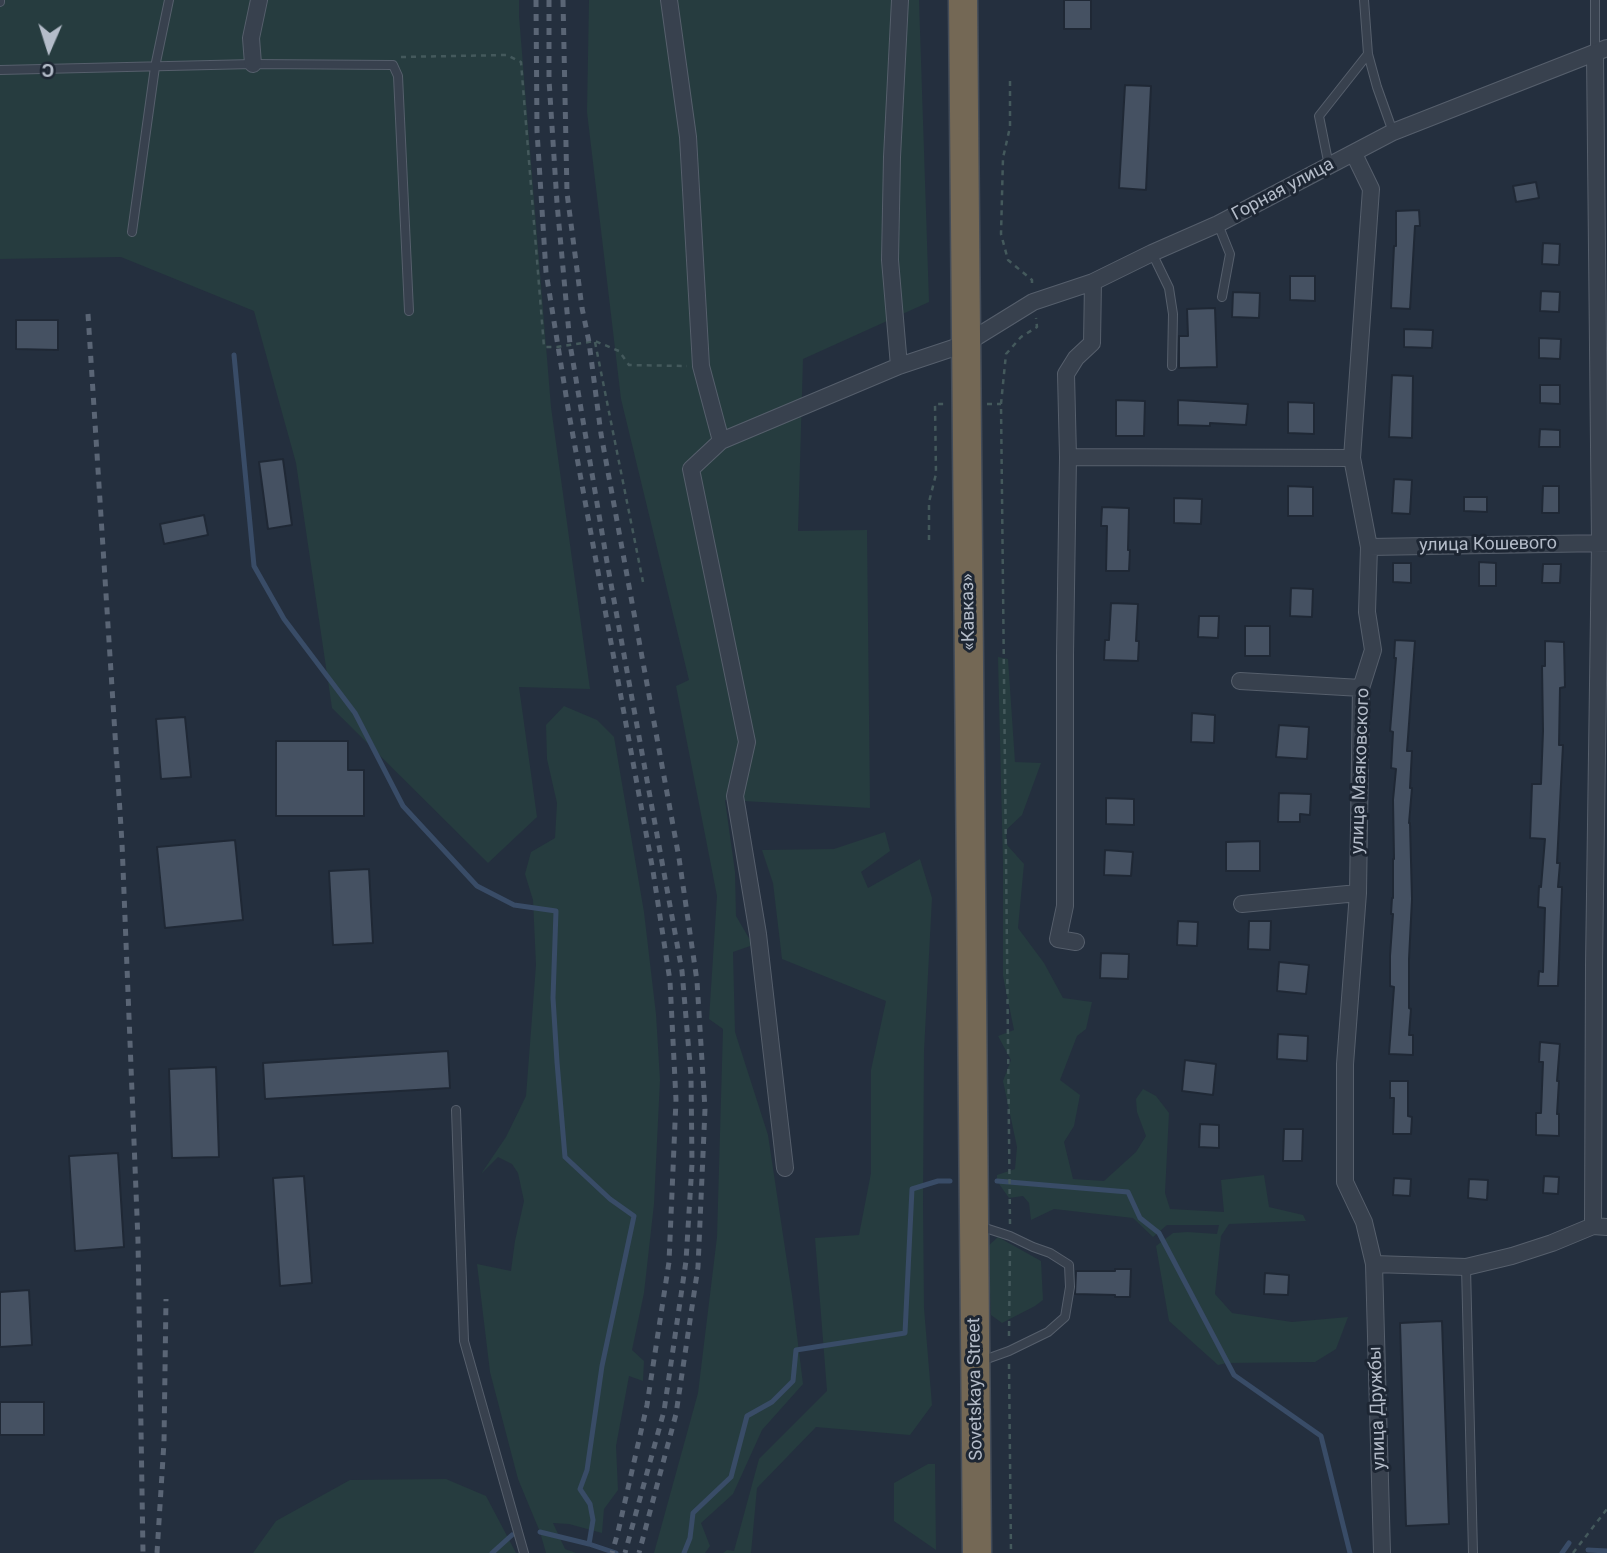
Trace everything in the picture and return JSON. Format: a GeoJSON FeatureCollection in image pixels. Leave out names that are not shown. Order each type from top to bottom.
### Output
{"type":"FeatureCollection","features":[{"type":"Feature","properties":{"kind":"highway","name":"«Кавказ»"},"geometry":{"type":"LineString","coordinates":[[962,0],[975,1225]]}},
{"type":"Feature","properties":{"kind":"highway","name":"Sovetskaya Street"},"geometry":{"type":"LineString","coordinates":[[975,1225],[977,1553]]}},
{"type":"Feature","properties":{"kind":"street"},"geometry":{"type":"LineString","coordinates":[[253,64],[251,38],[259,0]]}},
{"type":"Feature","properties":{"kind":"street"},"geometry":{"type":"LineString","coordinates":[[669,0],[688,136],[701,366],[721,441],[691,469],[747,742],[735,796],[758,934],[785,1168]]}},
{"type":"Feature","properties":{"kind":"street"},"geometry":{"type":"LineString","coordinates":[[899,366],[890,260],[900,0]]}},
{"type":"Feature","properties":{"kind":"street"},"geometry":{"type":"LineString","coordinates":[[1374,1264],[1466,1267],[1512,1256],[1600,1227],[1594,965],[1603,543],[1601,51]]}},
{"type":"Feature","properties":{"kind":"street","name":"Горная улица"},"geometry":{"type":"LineString","coordinates":[[721,441],[899,366],[965,344],[1033,302],[1093,282],[1218,225],[1393,132],[1601,51]]}},
{"type":"Feature","properties":{"kind":"street","name":"улица Маяковского"},"geometry":{"type":"LineString","coordinates":[[1353,154],[1371,189],[1352,458],[1369,547],[1367,612],[1373,650],[1361,688],[1357,893],[1345,1064],[1345,1182],[1364,1222],[1374,1264]]}},
{"type":"Feature","properties":{"kind":"street"},"geometry":{"type":"LineString","coordinates":[[1076,942],[1058,939],[1065,906],[1068,457],[1066,374],[1076,358],[1092,342],[1093,282]]}},
{"type":"Feature","properties":{"kind":"street"},"geometry":{"type":"LineString","coordinates":[[1068,457],[1352,458]]}},
{"type":"Feature","properties":{"kind":"street","name":"улица Кошевого"},"geometry":{"type":"LineString","coordinates":[[1369,547],[1603,543]]}},
{"type":"Feature","properties":{"kind":"street"},"geometry":{"type":"LineString","coordinates":[[1240,681],[1361,688]]}},
{"type":"Feature","properties":{"kind":"street"},"geometry":{"type":"LineString","coordinates":[[1242,904],[1357,893]]}},
{"type":"Feature","properties":{"kind":"street","name":"улица Дружбы"},"geometry":{"type":"LineString","coordinates":[[1374,1264],[1382,1553]]}},
{"type":"Feature","properties":{"kind":"lane"},"geometry":{"type":"LineString","coordinates":[[132,232],[155,67],[169,0]]}},
{"type":"Feature","properties":{"kind":"lane"},"geometry":{"type":"LineString","coordinates":[[1364,0],[1368,54],[1393,132]]}},
{"type":"Feature","properties":{"kind":"lane"},"geometry":{"type":"LineString","coordinates":[[1595,0],[1601,51]]}},
{"type":"Feature","properties":{"kind":"lane"},"geometry":{"type":"LineString","coordinates":[[1329,166],[1319,117],[1368,54]]}},
{"type":"Feature","properties":{"kind":"lane"},"geometry":{"type":"LineString","coordinates":[[0,70],[253,64],[393,65],[398,76],[409,311]]}},
{"type":"Feature","properties":{"kind":"lane"},"geometry":{"type":"LineString","coordinates":[[1218,225],[1230,254],[1222,297]]}},
{"type":"Feature","properties":{"kind":"lane"},"geometry":{"type":"LineString","coordinates":[[1152,253],[1169,288],[1173,314],[1172,366]]}},
{"type":"Feature","properties":{"kind":"lane"},"geometry":{"type":"LineString","coordinates":[[456,1110],[464,1341],[524,1553]]}},
{"type":"Feature","properties":{"kind":"lane"},"geometry":{"type":"LineString","coordinates":[[975,1225],[1050,1253],[1069,1265],[1070,1287],[1065,1317],[1048,1332],[1009,1352],[975,1363]]}},
{"type":"Feature","properties":{"kind":"lane"},"geometry":{"type":"LineString","coordinates":[[1466,1267],[1474,1553]]}},
{"type":"Feature","properties":{"kind":"path"},"geometry":{"type":"LineString","coordinates":[[1010,81],[1010,127],[1003,158],[1001,233],[1008,260],[1032,279],[1037,327],[1021,337],[1006,354],[1002,404],[1011,1553]]}},
{"type":"Feature","properties":{"kind":"path"},"geometry":{"type":"LineString","coordinates":[[595,341],[643,582]]}},
{"type":"Feature","properties":{"kind":"path"},"geometry":{"type":"LineString","coordinates":[[1573,1553],[1607,1509]]}},
{"type":"Feature","properties":{"kind":"green space"},"geometry":{"type":"Polygon","coordinates":[[[0,0],[519,0],[551,407],[590,689],[519,687],[537,817],[488,863],[332,708],[296,463],[254,311],[121,257],[0,259],[0,0]]]}},
{"type":"Feature","properties":{"kind":"green space"},"geometry":{"type":"Polygon","coordinates":[[[589,0],[919,0],[929,302],[803,359],[798,531],[867,530],[870,808],[725,800],[735,872],[736,916],[753,945],[733,952],[735,1032],[768,1135],[803,1384],[762,1430],[733,1494],[701,1523],[710,1546],[705,1553],[654,1553],[698,1393],[717,1237],[723,1029],[709,1019],[717,896],[676,686],[689,680],[621,399],[587,112],[589,0]]]}},
{"type":"Feature","properties":{"kind":"green space"},"geometry":{"type":"Polygon","coordinates":[[[998,657],[1008,659],[1015,762],[1041,763],[1022,815],[1006,830],[1007,845],[1024,864],[1018,928],[1044,963],[1063,998],[1092,1002],[1086,1029],[1077,1036],[1060,1080],[1080,1095],[1074,1126],[1064,1142],[1073,1179],[1104,1181],[1136,1152],[1146,1136],[1137,1112],[1136,1099],[1143,1089],[1156,1096],[1169,1113],[1165,1193],[1170,1209],[1224,1212],[1221,1180],[1264,1175],[1269,1207],[1303,1215],[1306,1221],[1229,1224],[1221,1236],[1215,1294],[1232,1313],[1292,1322],[1348,1317],[1336,1349],[1315,1362],[1218,1365],[1169,1321],[1156,1246],[1173,1233],[1217,1234],[1219,1225],[1167,1225],[1153,1237],[1133,1218],[1054,1209],[1031,1220],[1029,1203],[1023,1196],[1009,1198],[997,1181],[997,1175],[1015,1169],[1017,1147],[1003,1081],[1011,1060],[998,1036],[1014,1030],[1003,976],[998,657]]]}},
{"type":"Feature","properties":{"kind":"green space"},"geometry":{"type":"Polygon","coordinates":[[[564,706],[597,720],[614,737],[644,912],[656,1014],[660,1080],[654,1204],[644,1293],[632,1350],[644,1361],[643,1381],[629,1376],[616,1446],[618,1490],[604,1509],[602,1533],[569,1524],[553,1523],[565,1549],[576,1553],[546,1553],[518,1479],[490,1372],[477,1264],[511,1271],[524,1201],[518,1173],[512,1164],[498,1157],[481,1174],[506,1137],[526,1096],[536,965],[533,900],[525,874],[531,852],[555,838],[557,803],[547,759],[546,725],[564,706]]]}},
{"type":"Feature","properties":{"kind":"green space"},"geometry":{"type":"Polygon","coordinates":[[[885,832],[890,851],[861,872],[868,888],[920,859],[932,898],[924,1051],[923,1203],[924,1308],[932,1405],[910,1435],[816,1427],[757,1488],[751,1553],[723,1553],[727,1550],[734,1551],[759,1459],[827,1391],[815,1238],[859,1235],[871,1173],[871,1070],[886,1001],[782,959],[773,883],[762,850],[834,849],[885,832]]]}},
{"type":"Feature","properties":{"kind":"green space"},"geometry":{"type":"Polygon","coordinates":[[[998,1237],[1041,1261],[1043,1300],[1002,1323],[991,1315],[988,1246],[998,1237]]]}},
{"type":"Feature","properties":{"kind":"green space"},"geometry":{"type":"Polygon","coordinates":[[[928,1464],[935,1464],[936,1550],[894,1521],[894,1483],[928,1464]]]}},
{"type":"Feature","properties":{"kind":"green space"},"geometry":{"type":"Polygon","coordinates":[[[446,1479],[486,1496],[516,1553],[253,1553],[276,1521],[350,1480],[446,1479]]]}},
{"type":"Feature","properties":{"kind":"building"},"geometry":{"type":"Polygon","coordinates":[[[1064,0],[1091,0],[1091,29],[1064,29],[1064,0]]]}},
{"type":"Feature","properties":{"kind":"building"},"geometry":{"type":"Polygon","coordinates":[[[1125,85],[1151,86],[1146,190],[1119,188],[1125,85]]]}},
{"type":"Feature","properties":{"kind":"building"},"geometry":{"type":"Polygon","coordinates":[[[1536,182],[1539,198],[1516,202],[1513,186],[1536,182]]]}},
{"type":"Feature","properties":{"kind":"building"},"geometry":{"type":"Polygon","coordinates":[[[1419,210],[1420,226],[1415,226],[1410,309],[1391,308],[1396,211],[1419,210]]]}},
{"type":"Feature","properties":{"kind":"building"},"geometry":{"type":"Polygon","coordinates":[[[1543,243],[1560,244],[1559,265],[1542,264],[1543,243]]]}},
{"type":"Feature","properties":{"kind":"building"},"geometry":{"type":"Polygon","coordinates":[[[1290,276],[1315,276],[1315,301],[1290,300],[1290,276]]]}},
{"type":"Feature","properties":{"kind":"building"},"geometry":{"type":"Polygon","coordinates":[[[1541,291],[1560,292],[1559,312],[1540,311],[1541,291]]]}},
{"type":"Feature","properties":{"kind":"building"},"geometry":{"type":"Polygon","coordinates":[[[1233,292],[1260,293],[1259,318],[1232,317],[1233,292]]]}},
{"type":"Feature","properties":{"kind":"building"},"geometry":{"type":"Polygon","coordinates":[[[1215,308],[1217,367],[1179,368],[1179,336],[1188,336],[1187,309],[1215,308]]]}},
{"type":"Feature","properties":{"kind":"building"},"geometry":{"type":"Polygon","coordinates":[[[16,320],[58,320],[58,350],[16,349],[16,320]]]}},
{"type":"Feature","properties":{"kind":"building"},"geometry":{"type":"Polygon","coordinates":[[[1404,329],[1433,330],[1432,348],[1404,347],[1404,329]]]}},
{"type":"Feature","properties":{"kind":"building"},"geometry":{"type":"Polygon","coordinates":[[[1539,338],[1561,339],[1560,359],[1539,358],[1539,338]]]}},
{"type":"Feature","properties":{"kind":"building"},"geometry":{"type":"Polygon","coordinates":[[[1392,375],[1413,376],[1412,438],[1389,437],[1392,375]]]}},
{"type":"Feature","properties":{"kind":"building"},"geometry":{"type":"Polygon","coordinates":[[[1540,385],[1560,385],[1560,404],[1540,403],[1540,385]]]}},
{"type":"Feature","properties":{"kind":"building"},"geometry":{"type":"Polygon","coordinates":[[[1116,400],[1145,401],[1144,436],[1116,436],[1116,400]]]}},
{"type":"Feature","properties":{"kind":"building"},"geometry":{"type":"Polygon","coordinates":[[[1178,400],[1248,404],[1246,425],[1178,425],[1178,400]]]}},
{"type":"Feature","properties":{"kind":"building"},"geometry":{"type":"Polygon","coordinates":[[[1288,402],[1314,403],[1314,434],[1288,433],[1288,402]]]}},
{"type":"Feature","properties":{"kind":"building"},"geometry":{"type":"Polygon","coordinates":[[[1540,429],[1560,430],[1560,447],[1539,447],[1540,429]]]}},
{"type":"Feature","properties":{"kind":"building"},"geometry":{"type":"Polygon","coordinates":[[[283,459],[292,525],[268,529],[259,462],[283,459]]]}},
{"type":"Feature","properties":{"kind":"building"},"geometry":{"type":"Polygon","coordinates":[[[1394,479],[1412,480],[1410,514],[1392,513],[1394,479]]]}},
{"type":"Feature","properties":{"kind":"building"},"geometry":{"type":"Polygon","coordinates":[[[1288,486],[1313,487],[1313,516],[1288,516],[1288,486]]]}},
{"type":"Feature","properties":{"kind":"building"},"geometry":{"type":"Polygon","coordinates":[[[1543,486],[1559,486],[1559,513],[1542,513],[1543,486]]]}},
{"type":"Feature","properties":{"kind":"building"},"geometry":{"type":"Polygon","coordinates":[[[1464,497],[1487,497],[1487,512],[1464,511],[1464,497]]]}},
{"type":"Feature","properties":{"kind":"building"},"geometry":{"type":"Polygon","coordinates":[[[1174,498],[1202,499],[1201,524],[1174,523],[1174,498]]]}},
{"type":"Feature","properties":{"kind":"building"},"geometry":{"type":"Polygon","coordinates":[[[1102,507],[1129,508],[1129,571],[1106,571],[1107,526],[1101,526],[1102,507]]]}},
{"type":"Feature","properties":{"kind":"building"},"geometry":{"type":"Polygon","coordinates":[[[204,515],[208,535],[164,544],[160,524],[204,515]]]}},
{"type":"Feature","properties":{"kind":"building"},"geometry":{"type":"Polygon","coordinates":[[[1479,562],[1496,563],[1496,586],[1479,586],[1479,562]]]}},
{"type":"Feature","properties":{"kind":"building"},"geometry":{"type":"Polygon","coordinates":[[[1393,563],[1411,563],[1411,583],[1393,582],[1393,563]]]}},
{"type":"Feature","properties":{"kind":"building"},"geometry":{"type":"Polygon","coordinates":[[[1543,564],[1561,564],[1560,583],[1542,583],[1543,564]]]}},
{"type":"Feature","properties":{"kind":"building"},"geometry":{"type":"Polygon","coordinates":[[[1291,588],[1313,589],[1312,617],[1290,616],[1291,588]]]}},
{"type":"Feature","properties":{"kind":"building"},"geometry":{"type":"Polygon","coordinates":[[[1111,603],[1138,604],[1138,661],[1104,660],[1105,640],[1109,640],[1111,603]]]}},
{"type":"Feature","properties":{"kind":"building"},"geometry":{"type":"Polygon","coordinates":[[[1199,616],[1219,616],[1218,638],[1198,637],[1199,616]]]}},
{"type":"Feature","properties":{"kind":"building"},"geometry":{"type":"Polygon","coordinates":[[[1245,626],[1270,626],[1270,656],[1245,656],[1245,626]]]}},
{"type":"Feature","properties":{"kind":"building"},"geometry":{"type":"Polygon","coordinates":[[[1395,640],[1415,641],[1407,751],[1412,751],[1409,823],[1412,899],[1409,1035],[1413,1035],[1413,1055],[1389,1054],[1394,987],[1390,986],[1390,956],[1396,769],[1391,768],[1393,732],[1390,731],[1395,640]]]}},
{"type":"Feature","properties":{"kind":"building"},"geometry":{"type":"Polygon","coordinates":[[[1545,641],[1564,642],[1565,687],[1560,688],[1559,745],[1563,745],[1557,863],[1560,863],[1558,887],[1562,887],[1558,986],[1538,986],[1539,971],[1543,972],[1545,908],[1538,907],[1545,839],[1530,838],[1532,784],[1541,784],[1542,666],[1545,666],[1545,641]]]}},
{"type":"Feature","properties":{"kind":"building"},"geometry":{"type":"Polygon","coordinates":[[[1192,713],[1215,715],[1214,743],[1191,742],[1192,713]]]}},
{"type":"Feature","properties":{"kind":"building"},"geometry":{"type":"Polygon","coordinates":[[[185,717],[191,777],[161,779],[156,719],[185,717]]]}},
{"type":"Feature","properties":{"kind":"building"},"geometry":{"type":"Polygon","coordinates":[[[1279,725],[1309,727],[1307,759],[1276,757],[1279,725]]]}},
{"type":"Feature","properties":{"kind":"building"},"geometry":{"type":"Polygon","coordinates":[[[276,741],[348,741],[348,770],[364,770],[364,816],[276,816],[276,741]]]}},
{"type":"Feature","properties":{"kind":"building"},"geometry":{"type":"Polygon","coordinates":[[[1279,793],[1311,794],[1310,815],[1300,814],[1300,822],[1278,822],[1279,793]]]}},
{"type":"Feature","properties":{"kind":"building"},"geometry":{"type":"Polygon","coordinates":[[[1106,798],[1134,799],[1134,825],[1106,824],[1106,798]]]}},
{"type":"Feature","properties":{"kind":"building"},"geometry":{"type":"Polygon","coordinates":[[[235,840],[243,920],[165,928],[157,847],[235,840]]]}},
{"type":"Feature","properties":{"kind":"building"},"geometry":{"type":"Polygon","coordinates":[[[1260,841],[1260,871],[1226,871],[1226,842],[1260,841]]]}},
{"type":"Feature","properties":{"kind":"building"},"geometry":{"type":"Polygon","coordinates":[[[1105,850],[1133,852],[1131,876],[1104,875],[1105,850]]]}},
{"type":"Feature","properties":{"kind":"building"},"geometry":{"type":"Polygon","coordinates":[[[369,869],[373,943],[333,945],[329,871],[369,869]]]}},
{"type":"Feature","properties":{"kind":"building"},"geometry":{"type":"Polygon","coordinates":[[[1178,921],[1198,922],[1197,946],[1177,945],[1178,921]]]}},
{"type":"Feature","properties":{"kind":"building"},"geometry":{"type":"Polygon","coordinates":[[[1249,921],[1271,921],[1270,950],[1248,949],[1249,921]]]}},
{"type":"Feature","properties":{"kind":"building"},"geometry":{"type":"Polygon","coordinates":[[[1101,953],[1129,954],[1128,979],[1100,978],[1101,953]]]}},
{"type":"Feature","properties":{"kind":"building"},"geometry":{"type":"Polygon","coordinates":[[[1279,962],[1309,965],[1306,994],[1277,991],[1279,962]]]}},
{"type":"Feature","properties":{"kind":"building"},"geometry":{"type":"Polygon","coordinates":[[[1278,1034],[1308,1036],[1307,1061],[1277,1059],[1278,1034]]]}},
{"type":"Feature","properties":{"kind":"building"},"geometry":{"type":"Polygon","coordinates":[[[1540,1042],[1560,1044],[1557,1081],[1559,1136],[1536,1135],[1536,1113],[1541,1113],[1543,1062],[1539,1062],[1540,1042]]]}},
{"type":"Feature","properties":{"kind":"building"},"geometry":{"type":"Polygon","coordinates":[[[448,1051],[450,1088],[265,1099],[263,1063],[448,1051]]]}},
{"type":"Feature","properties":{"kind":"building"},"geometry":{"type":"Polygon","coordinates":[[[1185,1060],[1216,1064],[1213,1095],[1182,1091],[1185,1060]]]}},
{"type":"Feature","properties":{"kind":"building"},"geometry":{"type":"Polygon","coordinates":[[[216,1067],[219,1157],[172,1158],[169,1069],[216,1067]]]}},
{"type":"Feature","properties":{"kind":"building"},"geometry":{"type":"Polygon","coordinates":[[[1390,1081],[1408,1081],[1411,1134],[1393,1134],[1394,1098],[1390,1098],[1390,1081]]]}},
{"type":"Feature","properties":{"kind":"building"},"geometry":{"type":"Polygon","coordinates":[[[1200,1124],[1219,1125],[1219,1148],[1199,1147],[1200,1124]]]}},
{"type":"Feature","properties":{"kind":"building"},"geometry":{"type":"Polygon","coordinates":[[[1284,1129],[1303,1129],[1302,1161],[1283,1161],[1284,1129]]]}},
{"type":"Feature","properties":{"kind":"building"},"geometry":{"type":"Polygon","coordinates":[[[118,1153],[124,1247],[75,1251],[69,1156],[118,1153]]]}},
{"type":"Feature","properties":{"kind":"building"},"geometry":{"type":"Polygon","coordinates":[[[304,1176],[312,1283],[280,1286],[273,1178],[304,1176]]]}},
{"type":"Feature","properties":{"kind":"building"},"geometry":{"type":"Polygon","coordinates":[[[1544,1176],[1559,1177],[1558,1194],[1543,1193],[1544,1176]]]}},
{"type":"Feature","properties":{"kind":"building"},"geometry":{"type":"Polygon","coordinates":[[[1394,1178],[1411,1179],[1410,1196],[1393,1195],[1394,1178]]]}},
{"type":"Feature","properties":{"kind":"building"},"geometry":{"type":"Polygon","coordinates":[[[1469,1179],[1488,1180],[1487,1200],[1468,1198],[1469,1179]]]}},
{"type":"Feature","properties":{"kind":"building"},"geometry":{"type":"Polygon","coordinates":[[[1131,1269],[1130,1297],[1075,1294],[1076,1271],[1131,1269]]]}},
{"type":"Feature","properties":{"kind":"building"},"geometry":{"type":"Polygon","coordinates":[[[1265,1273],[1289,1275],[1288,1295],[1264,1294],[1265,1273]]]}},
{"type":"Feature","properties":{"kind":"building"},"geometry":{"type":"Polygon","coordinates":[[[29,1290],[32,1345],[0,1347],[0,1292],[29,1290]]]}},
{"type":"Feature","properties":{"kind":"building"},"geometry":{"type":"Polygon","coordinates":[[[1442,1321],[1449,1524],[1406,1526],[1400,1323],[1442,1321]]]}},
{"type":"Feature","properties":{"kind":"building"},"geometry":{"type":"Polygon","coordinates":[[[0,1402],[44,1402],[44,1435],[0,1435],[0,1402]]]}},
{"type":"Feature","properties":{"kind":"waterway"},"geometry":{"type":"LineString","coordinates":[[234,355],[254,566],[284,619],[355,713],[403,806],[477,886],[514,905],[556,911],[553,998],[565,1157],[610,1199],[634,1216],[602,1366],[587,1470],[580,1489],[590,1504],[593,1520],[589,1544]]}},
{"type":"Feature","properties":{"kind":"waterway"},"geometry":{"type":"LineString","coordinates":[[684,1553],[690,1538],[693,1513],[731,1477],[747,1416],[772,1402],[793,1381],[796,1350],[905,1333],[912,1189],[938,1181],[950,1181]]}},
{"type":"Feature","properties":{"kind":"waterway"},"geometry":{"type":"LineString","coordinates":[[997,1181],[1128,1192],[1140,1218],[1159,1233],[1234,1375],[1321,1436],[1350,1553]]}},
{"type":"Feature","properties":{"kind":"waterway"},"geometry":{"type":"LineString","coordinates":[[540,1532],[616,1553]]}},
{"type":"Feature","properties":{"kind":"waterway"},"geometry":{"type":"LineString","coordinates":[[492,1553],[512,1535]]}},
{"type":"Feature","properties":{"kind":"waterway"},"geometry":{"type":"LineString","coordinates":[[1562,1553],[1569,1543]]}},
{"type":"Feature","properties":{"kind":"waterway"},"geometry":{"type":"LineString","coordinates":[[1588,1550],[1607,1551]]}},
{"type":"Feature","properties":{"kind":"railway"},"geometry":{"type":"LineString","coordinates":[[536,0],[537,131],[546,272],[569,414],[653,871],[670,981],[676,1100],[669,1262],[647,1405],[612,1553]]}},
{"type":"Feature","properties":{"kind":"railway"},"geometry":{"type":"LineString","coordinates":[[549,0],[549,80],[570,344],[682,971],[691,1076],[692,1164],[686,1261],[664,1411],[625,1553]]}},
{"type":"Feature","properties":{"kind":"railway"},"geometry":{"type":"LineString","coordinates":[[563,0],[567,193],[601,434],[679,858],[697,981],[705,1109],[698,1267],[676,1414],[639,1553]]}},
{"type":"Feature","properties":{"kind":"railway"},"geometry":{"type":"LineString","coordinates":[[88,314],[122,843],[138,1241],[143,1553]]}},
{"type":"Feature","properties":{"kind":"railway"},"geometry":{"type":"LineString","coordinates":[[157,1553],[164,1442],[166,1299]]}}]}
